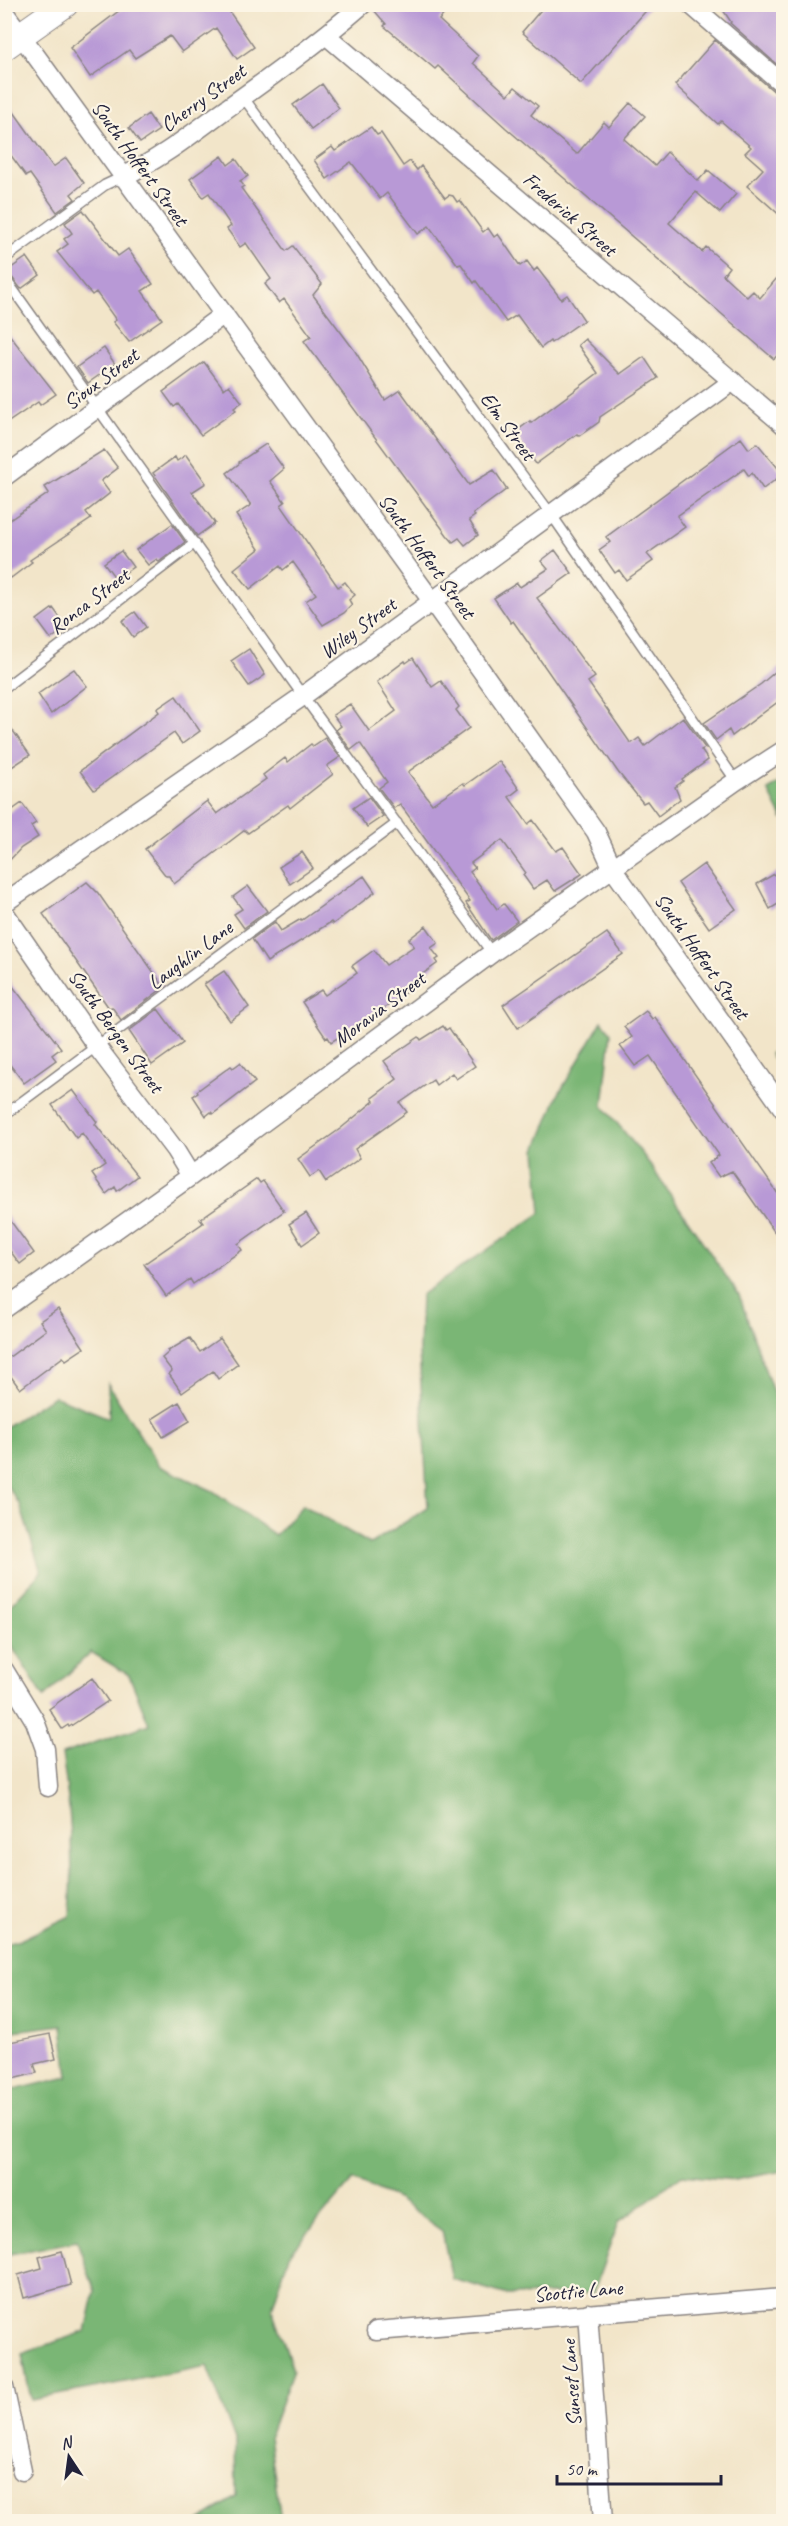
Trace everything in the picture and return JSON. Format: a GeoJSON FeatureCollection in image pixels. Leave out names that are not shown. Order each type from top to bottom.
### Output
{"type":"FeatureCollection","features":[{"type":"Feature","properties":{"kind":"main road"},"geometry":{"type":"LineString","coordinates":[[13,41],[65,4]]}},
{"type":"Feature","properties":{"kind":"street","name":"Cherry Street"},"geometry":{"type":"LineString","coordinates":[[122,177],[146,166],[243,97],[327,36],[363,4]]}},
{"type":"Feature","properties":{"kind":"street"},"geometry":{"type":"LineString","coordinates":[[690,4],[783,85]]}},
{"type":"Feature","properties":{"kind":"street","name":"South Hoffert Street"},"geometry":{"type":"LineString","coordinates":[[4,12],[13,41],[122,177],[432,602],[596,832],[613,869],[783,1110]]}},
{"type":"Feature","properties":{"kind":"street","name":"Frederick Street"},"geometry":{"type":"LineString","coordinates":[[327,36],[783,425]]}},
{"type":"Feature","properties":{"kind":"street","name":"Sioux Street"},"geometry":{"type":"LineString","coordinates":[[4,477],[98,410],[224,314]]}},
{"type":"Feature","properties":{"kind":"street","name":"Wiley Street"},"geometry":{"type":"LineString","coordinates":[[4,903],[303,696],[733,381]]}},
{"type":"Feature","properties":{"kind":"street","name":"Moravia Street"},"geometry":{"type":"LineString","coordinates":[[4,1308],[191,1176],[492,953],[783,750]]}},
{"type":"Feature","properties":{"kind":"street","name":"South Bergen Street"},"geometry":{"type":"LineString","coordinates":[[4,912],[97,1047],[175,1150],[191,1176]]}},
{"type":"Feature","properties":{"kind":"street"},"geometry":{"type":"LineString","coordinates":[[4,1670],[34,1721],[45,1749],[48,1787]]}},
{"type":"Feature","properties":{"kind":"street","name":"Scottie Lane"},"geometry":{"type":"LineString","coordinates":[[376,2331],[783,2298]]}},
{"type":"Feature","properties":{"kind":"street","name":"Sunset Lane"},"geometry":{"type":"LineString","coordinates":[[588,2313],[603,2522]]}},
{"type":"Feature","properties":{"kind":"street"},"geometry":{"type":"LineString","coordinates":[[4,2387],[22,2471]]}},
{"type":"Feature","properties":{"kind":"lane","name":"Elm Street"},"geometry":{"type":"LineString","coordinates":[[243,97],[550,514],[736,781]]}},
{"type":"Feature","properties":{"kind":"lane","name":"Cherry Street"},"geometry":{"type":"LineString","coordinates":[[4,259],[105,184],[122,177]]}},
{"type":"Feature","properties":{"kind":"lane"},"geometry":{"type":"LineString","coordinates":[[4,278],[303,696],[492,953]]}},
{"type":"Feature","properties":{"kind":"lane","name":"Ronca Street"},"geometry":{"type":"LineString","coordinates":[[4,688],[195,543]]}},
{"type":"Feature","properties":{"kind":"lane","name":"Laughlin Lane"},"geometry":{"type":"LineString","coordinates":[[4,1115],[397,823]]}},
{"type":"Feature","properties":{"kind":"green space"},"geometry":{"type":"Polygon","coordinates":[[[783,781],[783,820],[768,790],[783,781]]]}},
{"type":"Feature","properties":{"kind":"green space"},"geometry":{"type":"Polygon","coordinates":[[[602,1021],[611,1033],[603,1106],[644,1156],[739,1295],[774,1395],[783,1408],[783,2171],[735,2180],[682,2175],[618,2223],[593,2293],[508,2295],[452,2279],[442,2231],[397,2199],[353,2180],[289,2255],[272,2309],[293,2370],[269,2436],[281,2521],[199,2521],[236,2497],[235,2440],[207,2366],[31,2400],[22,2354],[86,2331],[95,2291],[77,2241],[5,2255],[5,2092],[68,2077],[62,2025],[5,2032],[5,1944],[20,1940],[70,1916],[71,1835],[62,1754],[149,1724],[129,1675],[91,1652],[44,1697],[5,1636],[5,1611],[41,1572],[20,1505],[5,1483],[5,1427],[54,1396],[109,1418],[108,1384],[159,1466],[213,1491],[275,1535],[303,1505],[370,1544],[428,1508],[419,1350],[421,1295],[541,1213],[536,1150],[558,1095],[602,1021]]]}},
{"type":"Feature","properties":{"kind":"green space"},"geometry":{"type":"Polygon","coordinates":[[[783,1045],[783,1073],[770,1054],[783,1045]]]}},
{"type":"Feature","properties":{"kind":"building"},"geometry":{"type":"Polygon","coordinates":[[[128,4],[224,4],[254,47],[237,59],[216,28],[182,52],[170,36],[135,58],[129,50],[90,77],[70,48],[128,4]]]}},
{"type":"Feature","properties":{"kind":"building"},"geometry":{"type":"Polygon","coordinates":[[[374,4],[453,4],[439,20],[478,56],[473,63],[508,95],[515,87],[538,106],[531,115],[577,154],[604,122],[609,127],[630,103],[645,116],[624,139],[655,166],[667,152],[698,181],[708,170],[736,194],[720,213],[696,192],[669,223],[702,252],[706,247],[729,267],[723,275],[747,297],[753,291],[760,298],[783,271],[783,349],[774,359],[506,128],[438,66],[435,69],[384,26],[386,24],[373,9],[374,4]]]}},
{"type":"Feature","properties":{"kind":"building"},"geometry":{"type":"Polygon","coordinates":[[[546,4],[652,4],[581,84],[522,32],[546,4]]]}},
{"type":"Feature","properties":{"kind":"building"},"geometry":{"type":"Polygon","coordinates":[[[719,4],[783,4],[783,70],[730,23],[719,4]]]}},
{"type":"Feature","properties":{"kind":"building"},"geometry":{"type":"Polygon","coordinates":[[[715,40],[777,94],[783,96],[783,218],[747,186],[763,169],[745,153],[751,147],[721,121],[718,124],[675,85],[715,40]]]}},
{"type":"Feature","properties":{"kind":"building"},"geometry":{"type":"Polygon","coordinates":[[[322,84],[339,108],[311,129],[293,105],[322,84]]]}},
{"type":"Feature","properties":{"kind":"building"},"geometry":{"type":"Polygon","coordinates":[[[4,98],[53,167],[66,158],[84,183],[71,194],[75,199],[57,212],[30,174],[26,176],[4,146],[4,98]]]}},
{"type":"Feature","properties":{"kind":"building"},"geometry":{"type":"Polygon","coordinates":[[[148,114],[159,130],[140,143],[129,128],[148,114]]]}},
{"type":"Feature","properties":{"kind":"building"},"geometry":{"type":"Polygon","coordinates":[[[371,127],[377,135],[381,133],[403,166],[410,161],[417,170],[421,166],[445,198],[449,195],[453,196],[457,202],[460,200],[483,232],[488,228],[494,237],[498,234],[520,266],[527,261],[534,271],[537,268],[561,299],[567,295],[584,320],[541,348],[517,315],[506,322],[476,281],[474,283],[461,264],[458,265],[429,226],[418,234],[387,193],[380,199],[351,162],[327,179],[314,160],[332,147],[335,151],[371,127]]]}},
{"type":"Feature","properties":{"kind":"building"},"geometry":{"type":"Polygon","coordinates":[[[222,156],[228,165],[236,159],[248,176],[240,181],[244,186],[241,188],[286,251],[293,246],[322,284],[313,295],[355,351],[385,400],[400,390],[469,485],[494,470],[507,489],[473,514],[475,516],[469,520],[478,535],[465,545],[459,538],[453,542],[447,535],[304,341],[311,336],[284,299],[279,303],[265,284],[271,279],[246,243],[240,247],[227,229],[231,226],[209,193],[203,197],[190,179],[222,156]]]}},
{"type":"Feature","properties":{"kind":"building"},"geometry":{"type":"Polygon","coordinates":[[[83,210],[118,256],[128,249],[153,284],[142,291],[162,319],[129,342],[113,322],[116,320],[96,292],[92,295],[57,252],[68,244],[64,239],[72,233],[65,223],[83,210]]]}},
{"type":"Feature","properties":{"kind":"building"},"geometry":{"type":"Polygon","coordinates":[[[27,257],[40,275],[21,289],[7,271],[27,257]]]}},
{"type":"Feature","properties":{"kind":"building"},"geometry":{"type":"Polygon","coordinates":[[[4,328],[56,394],[40,405],[38,402],[4,425],[4,328]]]}},
{"type":"Feature","properties":{"kind":"building"},"geometry":{"type":"Polygon","coordinates":[[[585,339],[620,374],[644,357],[658,378],[600,417],[599,422],[579,436],[577,434],[536,464],[514,433],[598,373],[578,345],[585,339]]]}},
{"type":"Feature","properties":{"kind":"building"},"geometry":{"type":"Polygon","coordinates":[[[104,348],[115,364],[88,383],[77,367],[104,348]]]}},
{"type":"Feature","properties":{"kind":"building"},"geometry":{"type":"Polygon","coordinates":[[[204,362],[224,389],[229,385],[242,402],[234,408],[236,410],[201,435],[178,404],[174,407],[163,392],[204,362]]]}},
{"type":"Feature","properties":{"kind":"building"},"geometry":{"type":"Polygon","coordinates":[[[741,438],[749,449],[757,443],[783,474],[763,489],[752,473],[749,476],[744,469],[677,516],[685,527],[647,554],[653,561],[626,580],[619,570],[615,573],[599,550],[610,542],[606,537],[741,438]]]}},
{"type":"Feature","properties":{"kind":"building"},"geometry":{"type":"Polygon","coordinates":[[[266,444],[284,469],[270,481],[285,502],[281,505],[338,587],[345,582],[355,595],[349,600],[352,605],[344,613],[323,625],[306,601],[316,594],[293,562],[283,570],[280,566],[250,589],[234,569],[259,549],[236,515],[251,505],[227,473],[266,444]]]}},
{"type":"Feature","properties":{"kind":"building"},"geometry":{"type":"Polygon","coordinates":[[[104,450],[118,468],[101,481],[110,493],[86,512],[91,519],[30,560],[32,562],[11,578],[4,569],[4,524],[49,493],[45,487],[104,450]]]}},
{"type":"Feature","properties":{"kind":"building"},"geometry":{"type":"Polygon","coordinates":[[[186,455],[206,483],[192,492],[215,523],[197,536],[153,473],[175,457],[177,461],[186,455]]]}},
{"type":"Feature","properties":{"kind":"building"},"geometry":{"type":"Polygon","coordinates":[[[172,524],[185,542],[159,562],[157,559],[148,565],[136,550],[172,524]]]}},
{"type":"Feature","properties":{"kind":"building"},"geometry":{"type":"Polygon","coordinates":[[[555,550],[572,573],[537,598],[595,677],[588,682],[629,741],[632,743],[639,738],[645,746],[683,717],[705,748],[701,750],[708,760],[682,779],[683,781],[675,787],[680,799],[658,816],[647,801],[643,803],[618,772],[513,621],[511,623],[494,598],[517,583],[520,587],[548,569],[541,561],[555,550]]]}},
{"type":"Feature","properties":{"kind":"building"},"geometry":{"type":"Polygon","coordinates":[[[121,551],[133,567],[116,579],[104,563],[121,551]]]}},
{"type":"Feature","properties":{"kind":"building"},"geometry":{"type":"Polygon","coordinates":[[[53,608],[67,627],[51,639],[37,620],[53,608]]]}},
{"type":"Feature","properties":{"kind":"building"},"geometry":{"type":"Polygon","coordinates":[[[135,612],[146,627],[133,637],[122,621],[135,612]]]}},
{"type":"Feature","properties":{"kind":"building"},"geometry":{"type":"Polygon","coordinates":[[[249,649],[265,675],[249,686],[231,661],[249,649]]]}},
{"type":"Feature","properties":{"kind":"building"},"geometry":{"type":"Polygon","coordinates":[[[413,658],[432,687],[441,681],[459,707],[456,710],[469,728],[408,772],[432,804],[463,783],[465,785],[499,761],[519,789],[509,797],[528,824],[533,820],[556,851],[563,847],[582,874],[555,891],[547,880],[533,889],[523,875],[526,873],[502,840],[471,863],[475,868],[470,872],[497,909],[504,904],[517,921],[491,940],[466,903],[470,901],[400,804],[394,808],[379,788],[387,782],[360,743],[351,750],[336,730],[341,726],[333,715],[350,704],[369,731],[396,711],[377,682],[405,661],[406,663],[413,658]]]}},
{"type":"Feature","properties":{"kind":"building"},"geometry":{"type":"Polygon","coordinates":[[[783,665],[783,698],[732,736],[729,730],[716,740],[704,723],[761,684],[783,665]]]}},
{"type":"Feature","properties":{"kind":"building"},"geometry":{"type":"Polygon","coordinates":[[[74,669],[87,686],[51,714],[38,694],[74,669]]]}},
{"type":"Feature","properties":{"kind":"building"},"geometry":{"type":"Polygon","coordinates":[[[176,696],[200,731],[182,744],[174,733],[94,790],[80,771],[159,712],[157,709],[176,696]]]}},
{"type":"Feature","properties":{"kind":"building"},"geometry":{"type":"Polygon","coordinates":[[[4,718],[30,755],[4,772],[4,718]]]}},
{"type":"Feature","properties":{"kind":"building"},"geometry":{"type":"Polygon","coordinates":[[[325,738],[340,757],[327,766],[333,774],[290,808],[288,805],[248,833],[245,830],[174,884],[145,849],[207,801],[217,814],[266,779],[263,775],[285,758],[288,762],[311,744],[313,746],[325,738]]]}},
{"type":"Feature","properties":{"kind":"building"},"geometry":{"type":"Polygon","coordinates":[[[369,797],[383,816],[367,827],[353,808],[369,797]]]}},
{"type":"Feature","properties":{"kind":"building"},"geometry":{"type":"Polygon","coordinates":[[[22,803],[36,823],[31,826],[38,837],[21,848],[4,866],[4,816],[22,803]]]}},
{"type":"Feature","properties":{"kind":"building"},"geometry":{"type":"Polygon","coordinates":[[[302,852],[313,868],[290,884],[279,867],[302,852]]]}},
{"type":"Feature","properties":{"kind":"building"},"geometry":{"type":"Polygon","coordinates":[[[704,864],[736,909],[709,928],[678,883],[704,864]]]}},
{"type":"Feature","properties":{"kind":"building"},"geometry":{"type":"Polygon","coordinates":[[[783,869],[783,901],[770,909],[757,884],[783,869]]]}},
{"type":"Feature","properties":{"kind":"building"},"geometry":{"type":"Polygon","coordinates":[[[364,876],[375,892],[333,924],[331,922],[267,962],[252,939],[275,922],[281,931],[302,920],[364,876]]]}},
{"type":"Feature","properties":{"kind":"building"},"geometry":{"type":"Polygon","coordinates":[[[87,882],[98,893],[164,987],[121,1020],[112,1007],[109,1008],[43,914],[87,882]]]}},
{"type":"Feature","properties":{"kind":"building"},"geometry":{"type":"Polygon","coordinates":[[[248,886],[267,911],[244,928],[234,914],[242,909],[233,897],[248,886]]]}},
{"type":"Feature","properties":{"kind":"building"},"geometry":{"type":"Polygon","coordinates":[[[426,926],[438,943],[431,948],[439,958],[436,960],[438,963],[403,988],[406,992],[385,1008],[331,1042],[328,1037],[326,1038],[302,1002],[321,990],[325,995],[357,973],[352,966],[374,950],[386,965],[414,946],[409,939],[426,926]]]}},
{"type":"Feature","properties":{"kind":"building"},"geometry":{"type":"Polygon","coordinates":[[[607,933],[623,954],[518,1028],[503,1005],[607,933]]]}},
{"type":"Feature","properties":{"kind":"building"},"geometry":{"type":"Polygon","coordinates":[[[224,971],[249,1007],[230,1021],[204,984],[224,971]]]}},
{"type":"Feature","properties":{"kind":"building"},"geometry":{"type":"Polygon","coordinates":[[[4,975],[61,1048],[52,1055],[56,1060],[24,1083],[4,1057],[4,975]]]}},
{"type":"Feature","properties":{"kind":"building"},"geometry":{"type":"Polygon","coordinates":[[[158,1009],[183,1043],[152,1065],[129,1031],[158,1009]]]}},
{"type":"Feature","properties":{"kind":"building"},"geometry":{"type":"Polygon","coordinates":[[[646,1011],[652,1019],[655,1017],[783,1201],[783,1244],[732,1171],[719,1177],[709,1163],[719,1155],[650,1056],[635,1066],[620,1046],[632,1037],[624,1027],[646,1011]]]}},
{"type":"Feature","properties":{"kind":"building"},"geometry":{"type":"Polygon","coordinates":[[[443,1026],[446,1030],[449,1028],[475,1066],[456,1079],[452,1073],[436,1085],[433,1080],[400,1103],[407,1112],[355,1149],[360,1158],[326,1182],[319,1171],[310,1177],[298,1159],[340,1129],[374,1101],[372,1098],[397,1079],[384,1061],[419,1037],[421,1040],[443,1026]]]}},
{"type":"Feature","properties":{"kind":"building"},"geometry":{"type":"Polygon","coordinates":[[[240,1063],[255,1082],[213,1114],[211,1112],[206,1116],[193,1096],[231,1066],[233,1068],[240,1063]]]}},
{"type":"Feature","properties":{"kind":"building"},"geometry":{"type":"Polygon","coordinates":[[[73,1090],[97,1122],[95,1124],[137,1176],[117,1191],[115,1187],[106,1194],[92,1174],[105,1165],[82,1133],[76,1138],[52,1105],[73,1090]]]}},
{"type":"Feature","properties":{"kind":"building"},"geometry":{"type":"Polygon","coordinates":[[[257,1179],[260,1183],[263,1181],[284,1211],[238,1244],[242,1250],[193,1284],[190,1279],[166,1296],[144,1264],[203,1223],[200,1219],[257,1179]]]}},
{"type":"Feature","properties":{"kind":"building"},"geometry":{"type":"Polygon","coordinates":[[[4,1212],[34,1253],[20,1264],[4,1243],[4,1212]]]}},
{"type":"Feature","properties":{"kind":"building"},"geometry":{"type":"Polygon","coordinates":[[[306,1213],[319,1233],[302,1245],[289,1224],[306,1213]]]}},
{"type":"Feature","properties":{"kind":"building"},"geometry":{"type":"Polygon","coordinates":[[[58,1309],[84,1348],[66,1360],[63,1357],[20,1389],[4,1367],[4,1361],[46,1330],[40,1321],[58,1309]]]}},
{"type":"Feature","properties":{"kind":"building"},"geometry":{"type":"Polygon","coordinates":[[[190,1338],[200,1352],[220,1338],[238,1364],[218,1379],[213,1371],[182,1393],[169,1374],[172,1371],[162,1358],[168,1351],[190,1338]]]}},
{"type":"Feature","properties":{"kind":"building"},"geometry":{"type":"Polygon","coordinates":[[[179,1402],[190,1421],[163,1437],[152,1419],[179,1402]]]}},
{"type":"Feature","properties":{"kind":"building"},"geometry":{"type":"Polygon","coordinates":[[[92,1678],[108,1701],[69,1727],[68,1725],[62,1729],[49,1709],[92,1678]]]}},
{"type":"Feature","properties":{"kind":"building"},"geometry":{"type":"Polygon","coordinates":[[[50,2034],[56,2059],[34,2064],[37,2073],[4,2081],[4,2043],[50,2034]]]}},
{"type":"Feature","properties":{"kind":"building"},"geometry":{"type":"Polygon","coordinates":[[[62,2251],[71,2285],[24,2298],[18,2275],[42,2268],[39,2257],[62,2251]]]}}]}
